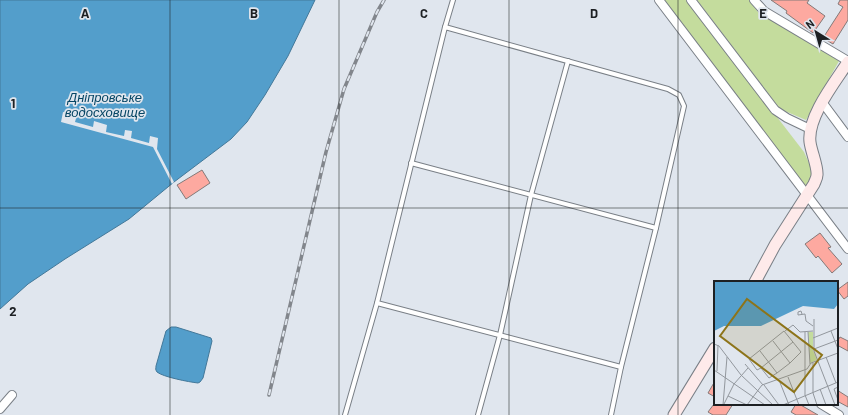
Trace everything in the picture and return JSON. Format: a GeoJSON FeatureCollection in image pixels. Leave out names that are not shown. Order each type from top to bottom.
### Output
{"type":"FeatureCollection","features":[{"type":"Feature","properties":{"kind":"street"},"geometry":{"type":"LineString","coordinates":[[659,0],[848,249]]}},
{"type":"Feature","properties":{"kind":"street"},"geometry":{"type":"LineString","coordinates":[[691,0],[775,110],[787,118],[810,129]]}},
{"type":"Feature","properties":{"kind":"street"},"geometry":{"type":"LineString","coordinates":[[755,1],[764,11],[848,61],[822,102],[814,117],[810,129],[810,142],[818,175],[807,196],[775,245],[756,281]]}},
{"type":"Feature","properties":{"kind":"street"},"geometry":{"type":"LineString","coordinates":[[822,102],[848,137]]}},
{"type":"Feature","properties":{"kind":"street"},"geometry":{"type":"LineString","coordinates":[[677,414],[714,350]]}},
{"type":"Feature","properties":{"kind":"street"},"geometry":{"type":"LineString","coordinates":[[0,409],[12,396]]}},
{"type":"Feature","properties":{"kind":"street"},"geometry":{"type":"LineString","coordinates":[[823,405],[839,415]]}},
{"type":"Feature","properties":{"kind":"lane"},"geometry":{"type":"LineString","coordinates":[[345,415],[377,303],[411,162],[453,0]]}},
{"type":"Feature","properties":{"kind":"lane"},"geometry":{"type":"LineString","coordinates":[[445,27],[668,89],[679,95],[684,106],[656,228],[621,367],[611,415]]}},
{"type":"Feature","properties":{"kind":"lane"},"geometry":{"type":"LineString","coordinates":[[478,415],[500,335],[532,195],[568,61]]}},
{"type":"Feature","properties":{"kind":"lane"},"geometry":{"type":"LineString","coordinates":[[411,162],[656,228]]}},
{"type":"Feature","properties":{"kind":"lane"},"geometry":{"type":"LineString","coordinates":[[377,303],[621,367]]}},
{"type":"Feature","properties":{"kind":"green space"},"geometry":{"type":"Polygon","coordinates":[[[663,0],[687,0],[804,152],[814,174],[806,191],[663,0]]]}},
{"type":"Feature","properties":{"kind":"green space"},"geometry":{"type":"Polygon","coordinates":[[[697,0],[749,0],[758,12],[839,61],[806,120],[780,109],[697,0]]]}},
{"type":"Feature","properties":{"kind":"water","name":"Дніпровське водосховище"},"geometry":{"type":"Polygon","coordinates":[[[0,0],[315,0],[288,56],[265,95],[247,122],[231,139],[174,182],[129,219],[28,284],[0,309],[0,0]]]}},
{"type":"Feature","properties":{"kind":"water"},"geometry":{"type":"Polygon","coordinates":[[[171,327],[176,327],[211,338],[212,341],[203,378],[200,382],[198,383],[176,379],[160,374],[156,371],[156,366],[166,331],[171,327]]]}},
{"type":"Feature","properties":{"kind":"pier"},"geometry":{"type":"Polygon","coordinates":[[[63,112],[77,115],[75,122],[93,127],[94,121],[107,125],[106,132],[124,136],[125,130],[132,131],[131,138],[149,143],[150,136],[158,138],[157,149],[174,182],[172,184],[153,147],[61,122],[63,112]]]}},
{"type":"Feature","properties":{"kind":"building"},"geometry":{"type":"Polygon","coordinates":[[[771,0],[809,0],[807,3],[825,16],[813,33],[786,13],[787,11],[771,0]]]}},
{"type":"Feature","properties":{"kind":"building"},"geometry":{"type":"Polygon","coordinates":[[[840,0],[848,0],[848,20],[833,44],[823,38],[843,7],[838,4],[840,0]]]}},
{"type":"Feature","properties":{"kind":"building"},"geometry":{"type":"Polygon","coordinates":[[[202,170],[210,183],[186,199],[177,185],[202,170]]]}},
{"type":"Feature","properties":{"kind":"building"},"geometry":{"type":"Polygon","coordinates":[[[820,233],[831,247],[828,248],[842,264],[832,273],[818,256],[816,258],[805,244],[820,233]]]}},
{"type":"Feature","properties":{"kind":"building"},"geometry":{"type":"Polygon","coordinates":[[[848,282],[848,296],[844,299],[838,289],[848,282]]]}},
{"type":"Feature","properties":{"kind":"building"},"geometry":{"type":"Polygon","coordinates":[[[840,337],[848,341],[848,351],[838,346],[840,337]]]}},
{"type":"Feature","properties":{"kind":"building"},"geometry":{"type":"Polygon","coordinates":[[[714,383],[714,396],[708,393],[714,383]]]}},
{"type":"Feature","properties":{"kind":"building"},"geometry":{"type":"Polygon","coordinates":[[[838,391],[848,397],[848,407],[838,402],[838,391]]]}},
{"type":"Feature","properties":{"kind":"building"},"geometry":{"type":"Polygon","coordinates":[[[714,404],[732,405],[726,415],[713,415],[708,412],[714,404]]]}},
{"type":"Feature","properties":{"kind":"building"},"geometry":{"type":"Polygon","coordinates":[[[795,405],[801,405],[818,415],[796,415],[791,412],[795,405]]]}},
{"type":"Feature","properties":{"kind":"railway"},"geometry":{"type":"LineString","coordinates":[[269,395],[326,152],[344,89],[377,12],[384,0]]}}]}
